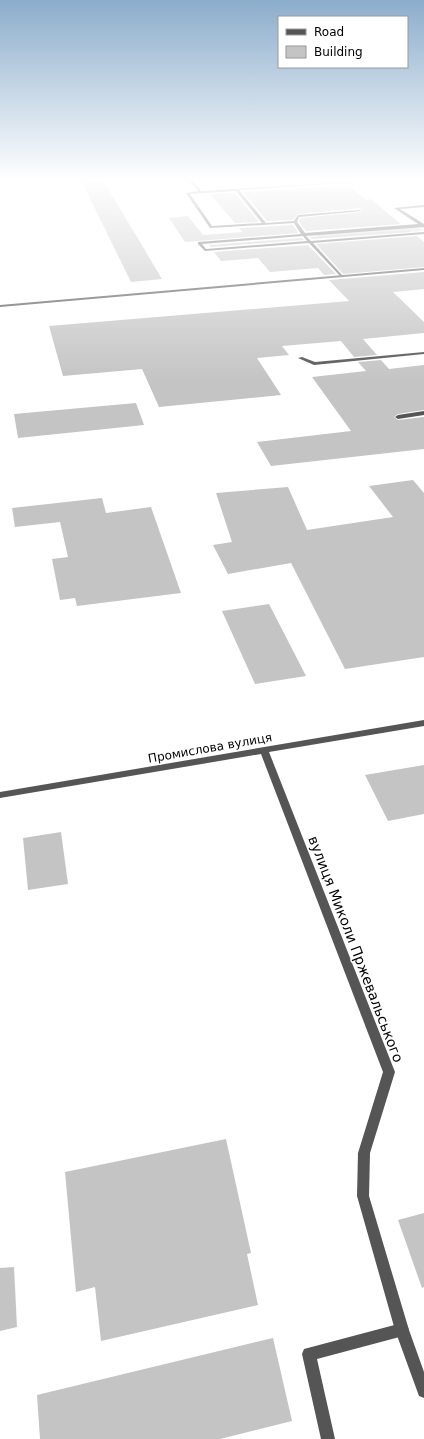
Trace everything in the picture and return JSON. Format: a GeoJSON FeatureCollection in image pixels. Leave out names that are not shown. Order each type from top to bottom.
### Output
{"type":"FeatureCollection","features":[{"type":"Feature","properties":{"kind":"street"},"geometry":{"type":"LineString","coordinates":[[202,247],[204,250],[242,247]]}},
{"type":"Feature","properties":{"kind":"street"},"geometry":{"type":"LineString","coordinates":[[315,247],[341,276]]}},
{"type":"Feature","properties":{"kind":"street"},"geometry":{"type":"LineString","coordinates":[[0,306],[424,269]]}},
{"type":"Feature","properties":{"kind":"street"},"geometry":{"type":"LineString","coordinates":[[300,358],[314,364],[424,353]]}},
{"type":"Feature","properties":{"kind":"street"},"geometry":{"type":"LineString","coordinates":[[398,417],[424,413]]}},
{"type":"Feature","properties":{"kind":"street","name":"Промислова вулиця"},"geometry":{"type":"LineString","coordinates":[[0,795],[424,724]]}},
{"type":"Feature","properties":{"kind":"street","name":"вулиця Миколи Пржевальського"},"geometry":{"type":"LineString","coordinates":[[264,751],[389,1072],[364,1153],[363,1196],[402,1330],[424,1391]]}},
{"type":"Feature","properties":{"kind":"street"},"geometry":{"type":"LineString","coordinates":[[328,1439],[309,1354],[402,1330]]}},
{"type":"Feature","properties":{"kind":"building"},"geometry":{"type":"Polygon","coordinates":[[[114,247],[143,247],[162,279],[131,282],[114,247]]]}},
{"type":"Feature","properties":{"kind":"building"},"geometry":{"type":"Polygon","coordinates":[[[279,247],[310,247],[336,274],[324,275],[318,268],[270,272],[258,258],[221,261],[214,252],[279,247]]]}},
{"type":"Feature","properties":{"kind":"building"},"geometry":{"type":"Polygon","coordinates":[[[319,247],[424,247],[424,267],[343,274],[319,247]]]}},
{"type":"Feature","properties":{"kind":"building"},"geometry":{"type":"Polygon","coordinates":[[[424,272],[424,289],[393,292],[424,322],[424,333],[363,339],[377,355],[354,357],[341,341],[282,346],[289,355],[257,358],[281,395],[159,407],[142,369],[63,376],[49,326],[349,301],[329,280],[424,272]]]}},
{"type":"Feature","properties":{"kind":"building"},"geometry":{"type":"Polygon","coordinates":[[[381,360],[389,369],[424,365],[424,410],[398,414],[394,417],[398,420],[424,417],[424,449],[271,466],[257,442],[351,431],[312,377],[366,371],[358,362],[381,360]]]}},
{"type":"Feature","properties":{"kind":"building"},"geometry":{"type":"Polygon","coordinates":[[[136,403],[144,425],[18,438],[14,414],[136,403]]]}},
{"type":"Feature","properties":{"kind":"building"},"geometry":{"type":"Polygon","coordinates":[[[413,480],[424,493],[424,657],[345,669],[291,563],[228,574],[213,545],[232,542],[216,493],[288,487],[307,530],[393,517],[369,486],[413,480]]]}},
{"type":"Feature","properties":{"kind":"building"},"geometry":{"type":"Polygon","coordinates":[[[102,498],[106,513],[151,507],[181,593],[77,606],[75,598],[60,600],[52,559],[68,557],[60,522],[15,527],[12,508],[102,498]]]}},
{"type":"Feature","properties":{"kind":"building"},"geometry":{"type":"Polygon","coordinates":[[[269,604],[306,676],[255,684],[222,611],[269,604]]]}},
{"type":"Feature","properties":{"kind":"building"},"geometry":{"type":"Polygon","coordinates":[[[424,765],[424,814],[388,821],[365,775],[424,765]]]}},
{"type":"Feature","properties":{"kind":"building"},"geometry":{"type":"Polygon","coordinates":[[[61,832],[68,884],[28,890],[23,838],[61,832]]]}},
{"type":"Feature","properties":{"kind":"building"},"geometry":{"type":"Polygon","coordinates":[[[226,1139],[251,1253],[247,1254],[258,1305],[101,1341],[95,1287],[76,1292],[65,1172],[226,1139]]]}},
{"type":"Feature","properties":{"kind":"building"},"geometry":{"type":"Polygon","coordinates":[[[424,1213],[424,1287],[422,1288],[398,1220],[424,1213]]]}},
{"type":"Feature","properties":{"kind":"building"},"geometry":{"type":"Polygon","coordinates":[[[14,1267],[17,1327],[0,1331],[0,1268],[14,1267]]]}},
{"type":"Feature","properties":{"kind":"building"},"geometry":{"type":"Polygon","coordinates":[[[273,1338],[292,1421],[220,1439],[40,1439],[37,1395],[273,1338]]]}}]}
